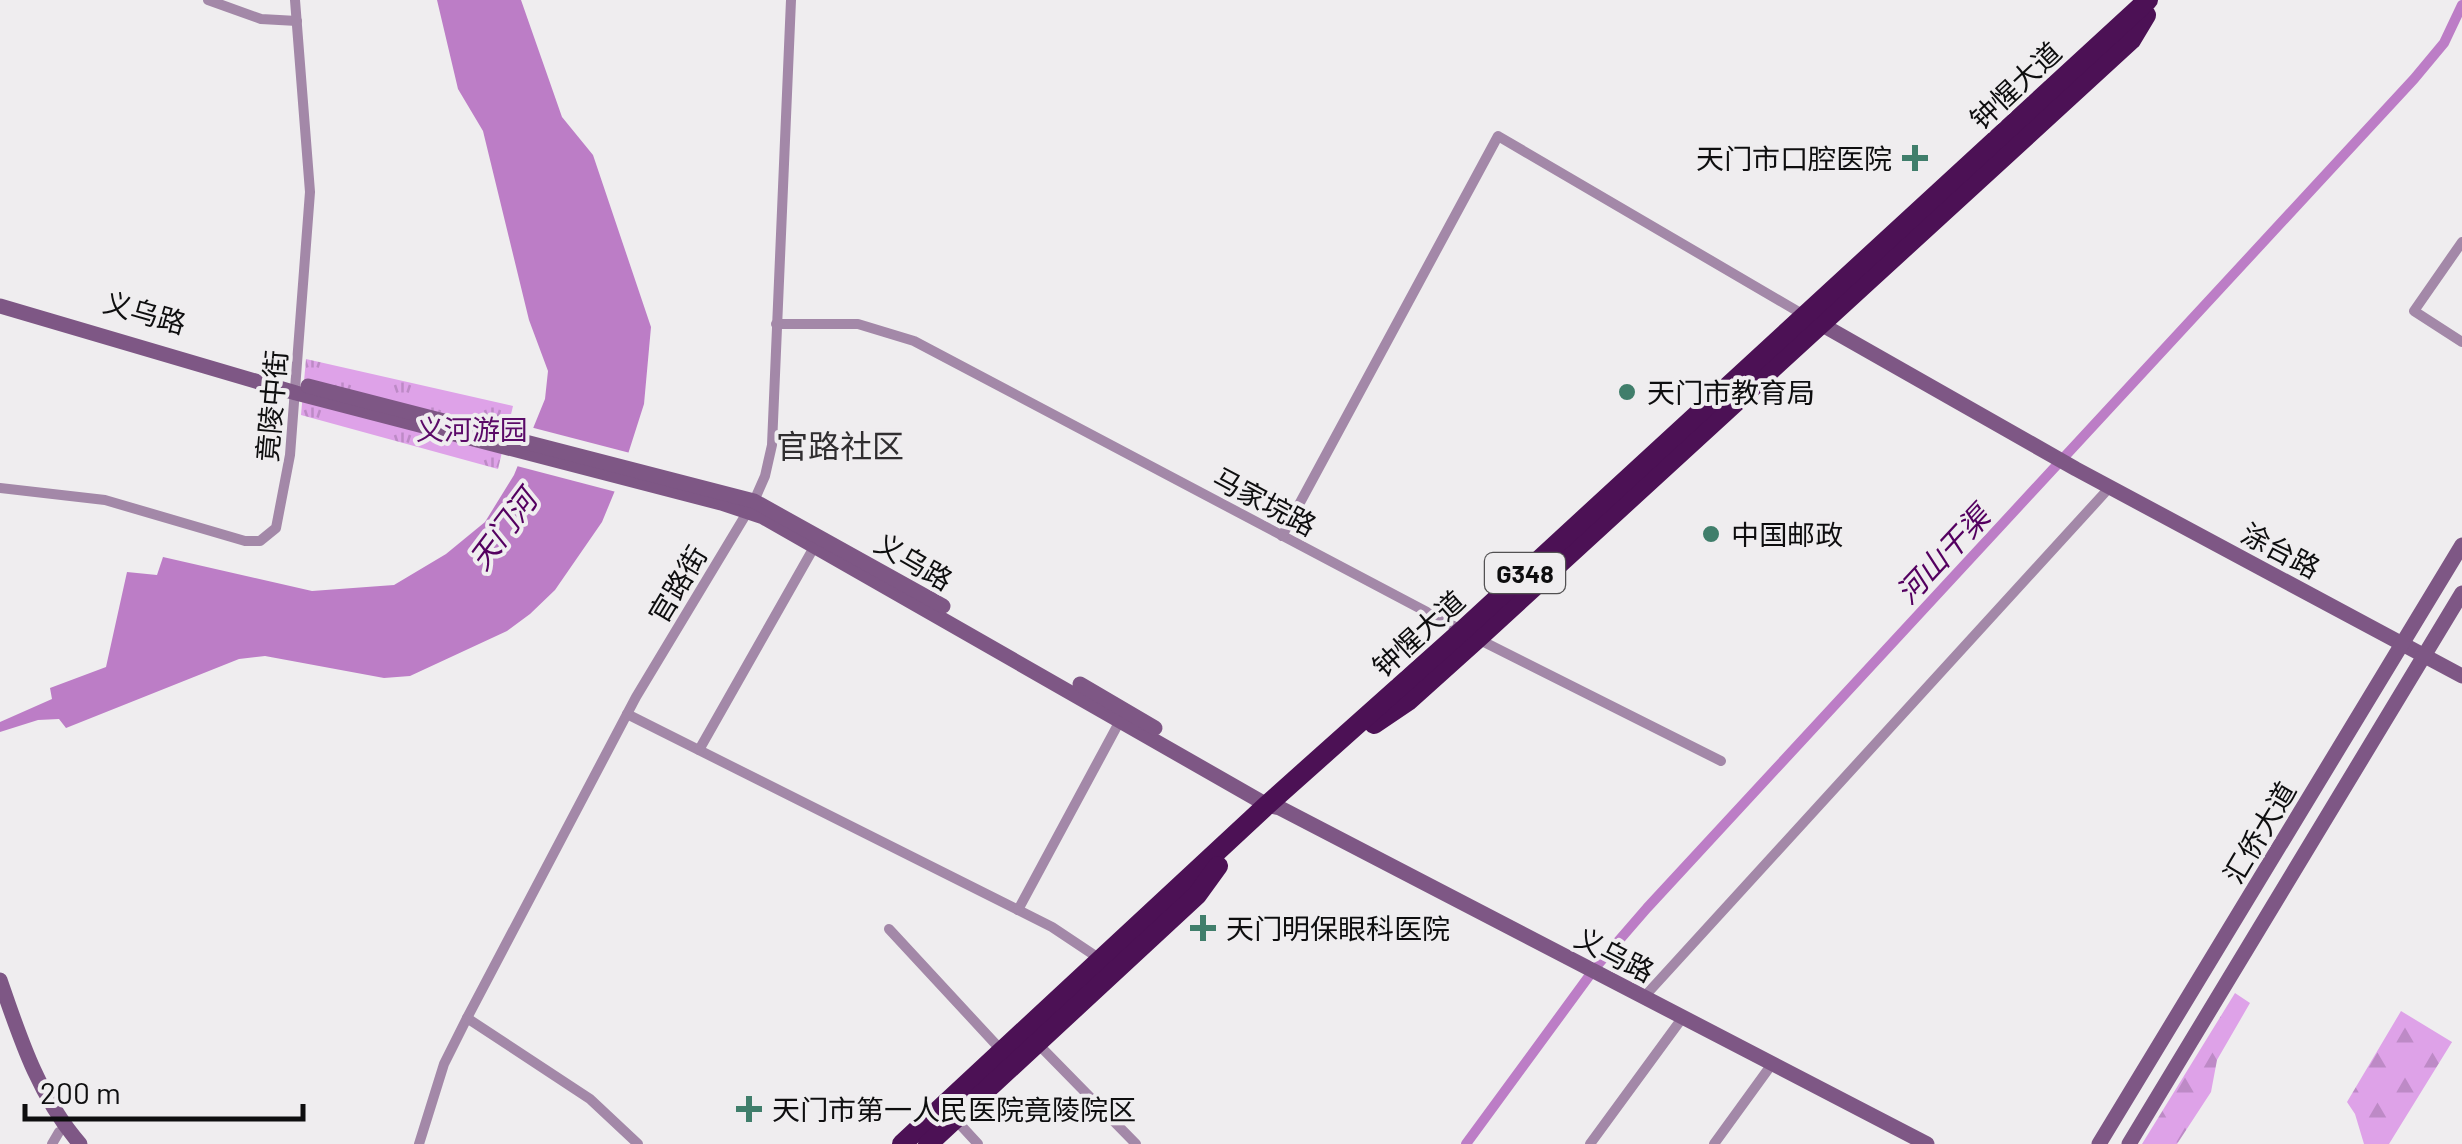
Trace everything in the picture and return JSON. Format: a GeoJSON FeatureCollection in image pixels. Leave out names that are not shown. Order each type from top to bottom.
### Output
{"type":"FeatureCollection","features":[{"type":"Feature","properties":{"kind":"highway","name":"钟惺大道"},"geometry":{"type":"LineString","coordinates":[[1582,527],[1690,439],[2017,115],[2144,5],[2163,0]]}},
{"type":"Feature","properties":{"kind":"highway","name":"钟惺大道"},"geometry":{"type":"LineString","coordinates":[[918,1144],[1035,1041],[1274,804],[1582,527],[1710,397],[1809,317],[2144,5]]}},
{"type":"Feature","properties":{"kind":"highway","name":"钟惺大道"},"geometry":{"type":"LineString","coordinates":[[902,1144],[1099,958],[1214,862]]}},
{"type":"Feature","properties":{"kind":"highway"},"geometry":{"type":"LineString","coordinates":[[892,1144],[1000,1049]]}},
{"type":"Feature","properties":{"kind":"highway"},"geometry":{"type":"LineString","coordinates":[[928,1144],[953,1117]]}},
{"type":"Feature","properties":{"kind":"main road","name":"义乌路"},"geometry":{"type":"LineString","coordinates":[[0,295],[297,388]]}},
{"type":"Feature","properties":{"kind":"main road","name":"义乌路"},"geometry":{"type":"LineString","coordinates":[[0,306],[751,506],[1124,715],[1274,804],[1927,1144]]}},
{"type":"Feature","properties":{"kind":"main road","name":"涂台路"},"geometry":{"type":"LineString","coordinates":[[1809,317],[2076,470],[2462,676]]}},
{"type":"Feature","properties":{"kind":"main road","name":"汇侨大道"},"geometry":{"type":"LineString","coordinates":[[2099,1141],[2462,545]]}},
{"type":"Feature","properties":{"kind":"main road","name":"汇侨大道"},"geometry":{"type":"LineString","coordinates":[[2130,1144],[2462,593]]}},
{"type":"Feature","properties":{"kind":"main road"},"geometry":{"type":"LineString","coordinates":[[0,980],[41,1086],[80,1144]]}},
{"type":"Feature","properties":{"kind":"main road"},"geometry":{"type":"LineString","coordinates":[[0,1004],[33,1088],[60,1140]]}},
{"type":"Feature","properties":{"kind":"street"},"geometry":{"type":"LineString","coordinates":[[208,0],[260,18],[296,20]]}},
{"type":"Feature","properties":{"kind":"street","name":"竟陵中街"},"geometry":{"type":"LineString","coordinates":[[0,488],[105,500],[245,541],[260,540],[276,528],[284,499],[297,388],[310,179],[294,0]]}},
{"type":"Feature","properties":{"kind":"street","name":"官路街"},"geometry":{"type":"LineString","coordinates":[[418,1144],[444,1064],[467,1018],[627,714],[765,476],[772,445],[791,0]]}},
{"type":"Feature","properties":{"kind":"street"},"geometry":{"type":"LineString","coordinates":[[1282,536],[1498,136],[1809,317]]}},
{"type":"Feature","properties":{"kind":"street"},"geometry":{"type":"LineString","coordinates":[[2462,242],[2414,311],[2462,342]]}},
{"type":"Feature","properties":{"kind":"street","name":"马家垸路"},"geometry":{"type":"LineString","coordinates":[[776,324],[858,324],[914,341],[1466,633],[1721,761]]}},
{"type":"Feature","properties":{"kind":"street"},"geometry":{"type":"LineString","coordinates":[[1644,997],[2110,487]]}},
{"type":"Feature","properties":{"kind":"street"},"geometry":{"type":"LineString","coordinates":[[699,750],[818,541]]}},
{"type":"Feature","properties":{"kind":"street"},"geometry":{"type":"LineString","coordinates":[[627,714],[1018,910],[1099,958]]}},
{"type":"Feature","properties":{"kind":"street"},"geometry":{"type":"LineString","coordinates":[[1018,910],[1124,715]]}},
{"type":"Feature","properties":{"kind":"street"},"geometry":{"type":"LineString","coordinates":[[889,929],[1000,1049]]}},
{"type":"Feature","properties":{"kind":"street"},"geometry":{"type":"LineString","coordinates":[[1590,1144],[1683,1017]]}},
{"type":"Feature","properties":{"kind":"street"},"geometry":{"type":"LineString","coordinates":[[467,1018],[590,1099],[638,1144]]}},
{"type":"Feature","properties":{"kind":"street"},"geometry":{"type":"LineString","coordinates":[[1035,1041],[1136,1144]]}},
{"type":"Feature","properties":{"kind":"street"},"geometry":{"type":"LineString","coordinates":[[1714,1144],[1772,1064]]}},
{"type":"Feature","properties":{"kind":"street"},"geometry":{"type":"LineString","coordinates":[[953,1117],[978,1144]]}},
{"type":"Feature","properties":{"kind":"green space","name":"义河游园"},"geometry":{"type":"Polygon","coordinates":[[[306,359],[513,406],[498,469],[301,415],[306,359]]]}},
{"type":"Feature","properties":{"kind":"green space"},"geometry":{"type":"Polygon","coordinates":[[[2235,993],[2250,1003],[2217,1060],[2211,1092],[2177,1144],[2142,1144],[2235,993]]]}},
{"type":"Feature","properties":{"kind":"green space"},"geometry":{"type":"Polygon","coordinates":[[[2401,1011],[2452,1042],[2389,1144],[2364,1144],[2347,1102],[2401,1011]]]}},
{"type":"Feature","properties":{"kind":"water","name":"天门河"},"geometry":{"type":"Polygon","coordinates":[[[437,0],[521,0],[562,117],[593,155],[651,327],[644,404],[602,522],[555,590],[530,614],[507,631],[410,676],[384,678],[265,656],[239,659],[66,728],[59,719],[38,720],[0,732],[0,722],[52,699],[50,688],[106,667],[127,572],[157,575],[163,557],[312,591],[394,585],[446,554],[485,522],[514,475],[545,399],[548,371],[529,320],[483,131],[458,89],[437,0]]]}},
{"type":"Feature","properties":{"kind":"pier"},"geometry":{"type":"Polygon","coordinates":[[[530,427],[634,454],[620,493],[513,465],[530,427]]]}},
{"type":"Feature","properties":{"kind":"waterway","name":"河山干渠"},"geometry":{"type":"LineString","coordinates":[[1466,1144],[1595,968],[1647,908],[2414,79],[2444,43],[2462,5]]}},
{"type":"Feature","properties":{"kind":"place","name":"天门市口腔医院"},"geometry":{"type":"Point","coordinates":[1915,158]}},
{"type":"Feature","properties":{"kind":"place","name":"天门市教育局"},"geometry":{"type":"Point","coordinates":[1627,392]}},
{"type":"Feature","properties":{"kind":"place","name":"中国邮政"},"geometry":{"type":"Point","coordinates":[1711,534]}},
{"type":"Feature","properties":{"kind":"place","name":"天门明保眼科医院"},"geometry":{"type":"Point","coordinates":[1203,928]}},
{"type":"Feature","properties":{"kind":"place","name":"天门市第一人民医院竟陵院区"},"geometry":{"type":"Point","coordinates":[749,1109]}},
{"type":"Feature","properties":{"kind":"district","name":"官路社区"},"geometry":{"type":"Point","coordinates":[840,445]}}]}
